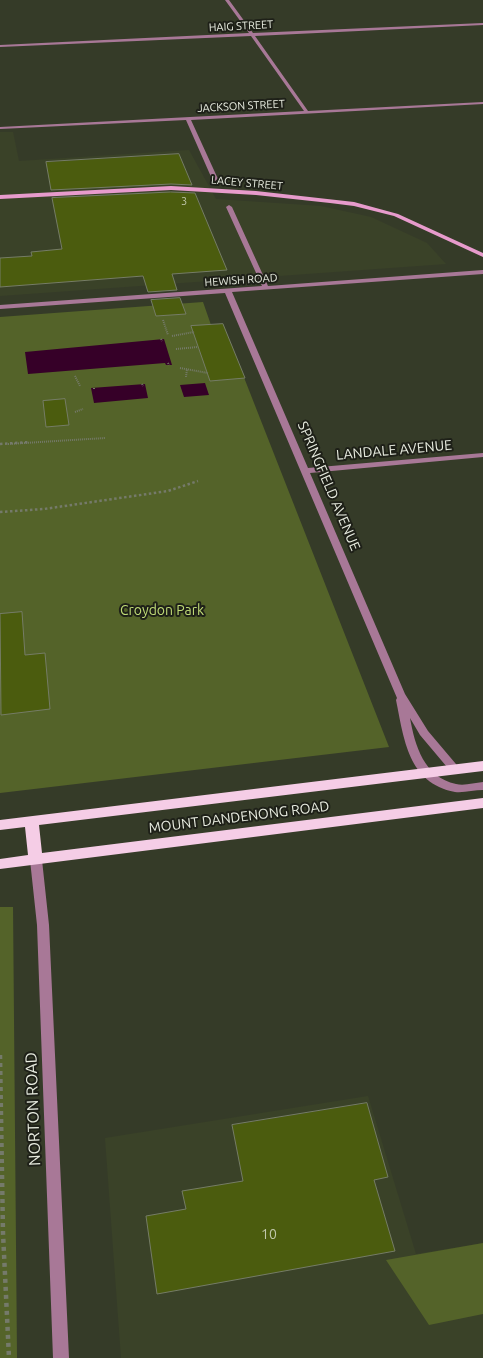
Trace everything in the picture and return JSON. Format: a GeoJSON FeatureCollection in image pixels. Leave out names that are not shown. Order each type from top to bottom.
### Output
{"type":"FeatureCollection","features":[{"type":"Feature","properties":{"kind":"main road","name":"MOUNT DANDENONG ROAD"},"geometry":{"type":"LineString","coordinates":[[0,825],[483,766]]}},
{"type":"Feature","properties":{"kind":"main road","name":"MOUNT DANDENONG ROAD"},"geometry":{"type":"LineString","coordinates":[[0,864],[483,803]]}},
{"type":"Feature","properties":{"kind":"main road"},"geometry":{"type":"LineString","coordinates":[[32,821],[36,860]]}},
{"type":"Feature","properties":{"kind":"street"},"geometry":{"type":"LineString","coordinates":[[227,0],[307,112]]}},
{"type":"Feature","properties":{"kind":"street","name":"HAIG STREET"},"geometry":{"type":"LineString","coordinates":[[0,46],[483,24]]}},
{"type":"Feature","properties":{"kind":"street","name":"JACKSON STREET"},"geometry":{"type":"LineString","coordinates":[[0,128],[483,103]]}},
{"type":"Feature","properties":{"kind":"street"},"geometry":{"type":"LineString","coordinates":[[188,119],[215,179]]}},
{"type":"Feature","properties":{"kind":"street","name":"LACEY STREET"},"geometry":{"type":"LineString","coordinates":[[0,197],[171,188],[256,193],[330,201],[354,204],[396,215],[483,255]]}},
{"type":"Feature","properties":{"kind":"street"},"geometry":{"type":"LineString","coordinates":[[229,206],[266,288]]}},
{"type":"Feature","properties":{"kind":"street","name":"HEWISH ROAD"},"geometry":{"type":"LineString","coordinates":[[0,307],[483,272]]}},
{"type":"Feature","properties":{"kind":"street","name":"SPRINGFIELD AVENUE"},"geometry":{"type":"LineString","coordinates":[[228,291],[307,471],[400,694],[424,733],[456,770]]}},
{"type":"Feature","properties":{"kind":"street","name":"LANDALE AVENUE"},"geometry":{"type":"LineString","coordinates":[[307,471],[483,454]]}},
{"type":"Feature","properties":{"kind":"street","name":"SPRINGFIELD AVENUE"},"geometry":{"type":"LineString","coordinates":[[400,694],[413,756],[425,773]]}},
{"type":"Feature","properties":{"kind":"street"},"geometry":{"type":"LineString","coordinates":[[425,773],[456,788],[483,786]]}},
{"type":"Feature","properties":{"kind":"street","name":"NORTON ROAD"},"geometry":{"type":"LineString","coordinates":[[36,860],[43,926],[61,1358]]}},
{"type":"Feature","properties":{"kind":"path"},"geometry":{"type":"LineString","coordinates":[[163,320],[168,335]]}},
{"type":"Feature","properties":{"kind":"path"},"geometry":{"type":"LineString","coordinates":[[172,336],[194,332]]}},
{"type":"Feature","properties":{"kind":"path"},"geometry":{"type":"LineString","coordinates":[[176,349],[198,347]]}},
{"type":"Feature","properties":{"kind":"path"},"geometry":{"type":"LineString","coordinates":[[180,368],[208,373]]}},
{"type":"Feature","properties":{"kind":"path"},"geometry":{"type":"LineString","coordinates":[[186,378],[187,369]]}},
{"type":"Feature","properties":{"kind":"path"},"geometry":{"type":"LineString","coordinates":[[75,376],[80,386]]}},
{"type":"Feature","properties":{"kind":"path"},"geometry":{"type":"LineString","coordinates":[[75,412],[83,408]]}},
{"type":"Feature","properties":{"kind":"path"},"geometry":{"type":"LineString","coordinates":[[0,444],[105,438]]}},
{"type":"Feature","properties":{"kind":"path"},"geometry":{"type":"LineString","coordinates":[[0,512],[23,512],[183,489],[198,481]]}},
{"type":"Feature","properties":{"kind":"path"},"geometry":{"type":"LineString","coordinates":[[0,1055],[2,1233],[9,1358]]}},
{"type":"Feature","properties":{"kind":"shaded area"},"geometry":{"type":"Polygon","coordinates":[[[0,132],[13,132],[19,161],[189,150],[216,199],[321,206],[371,217],[427,243],[446,264],[0,296],[0,132]]]}},
{"type":"Feature","properties":{"kind":"shaded area"},"geometry":{"type":"Polygon","coordinates":[[[164,339],[172,365],[166,365],[165,363],[28,374],[25,352],[164,339]]]}},
{"type":"Feature","properties":{"kind":"shaded area"},"geometry":{"type":"Polygon","coordinates":[[[205,383],[209,395],[184,397],[180,385],[205,383]]]}},
{"type":"Feature","properties":{"kind":"shaded area"},"geometry":{"type":"Polygon","coordinates":[[[145,384],[148,398],[94,403],[91,388],[145,384]]]}},
{"type":"Feature","properties":{"kind":"shaded area"},"geometry":{"type":"Polygon","coordinates":[[[368,1096],[416,1254],[483,1243],[483,1358],[121,1358],[105,1138],[368,1096]]]}},
{"type":"Feature","properties":{"kind":"green space","name":"Croydon Park"},"geometry":{"type":"Polygon","coordinates":[[[203,302],[211,325],[223,324],[389,747],[0,793],[0,317],[203,302]]]}},
{"type":"Feature","properties":{"kind":"green space"},"geometry":{"type":"Polygon","coordinates":[[[0,907],[13,907],[17,1358],[0,1358],[0,907]]]}},
{"type":"Feature","properties":{"kind":"green space"},"geometry":{"type":"Polygon","coordinates":[[[483,1243],[483,1314],[429,1325],[386,1260],[483,1243]]]}},
{"type":"Feature","properties":{"kind":"building"},"geometry":{"type":"Polygon","coordinates":[[[179,154],[192,185],[171,184],[51,190],[46,162],[179,154]]]}},
{"type":"Feature","properties":{"kind":"building"},"geometry":{"type":"Polygon","coordinates":[[[171,192],[195,193],[227,270],[172,274],[177,290],[148,292],[143,276],[0,287],[0,258],[32,256],[31,252],[62,249],[52,198],[171,192]]]}},
{"type":"Feature","properties":{"kind":"building"},"geometry":{"type":"Polygon","coordinates":[[[180,298],[186,314],[156,316],[151,300],[180,298]]]}},
{"type":"Feature","properties":{"kind":"building"},"geometry":{"type":"Polygon","coordinates":[[[223,324],[245,378],[210,381],[191,326],[223,324]]]}},
{"type":"Feature","properties":{"kind":"building"},"geometry":{"type":"Polygon","coordinates":[[[65,399],[69,425],[46,427],[43,401],[65,399]]]}},
{"type":"Feature","properties":{"kind":"building"},"geometry":{"type":"Polygon","coordinates":[[[22,612],[25,655],[45,653],[50,709],[1,715],[0,614],[22,612]]]}},
{"type":"Feature","properties":{"kind":"building"},"geometry":{"type":"Polygon","coordinates":[[[367,1103],[388,1177],[374,1180],[395,1251],[157,1294],[146,1216],[186,1209],[182,1191],[243,1181],[232,1125],[367,1103]]]}}]}
